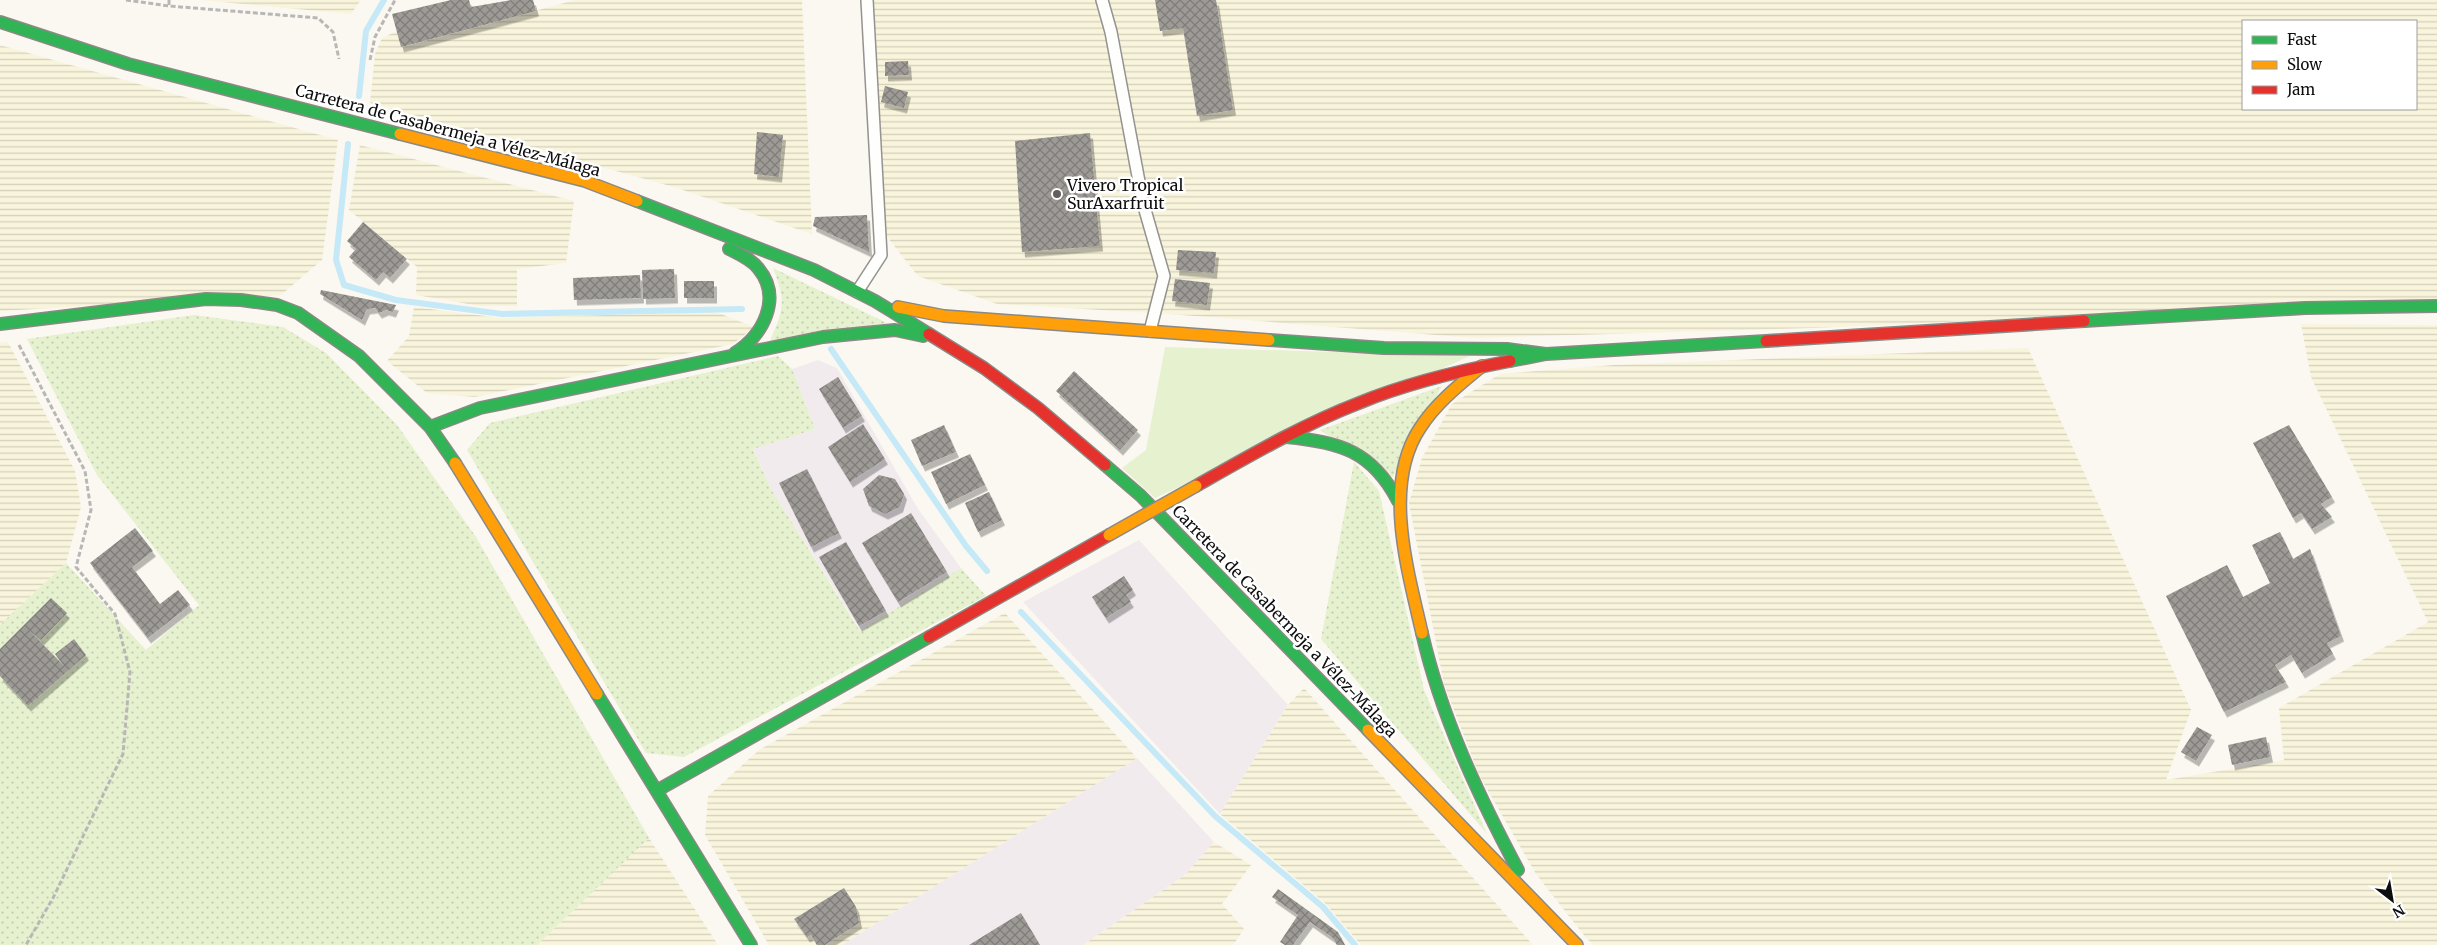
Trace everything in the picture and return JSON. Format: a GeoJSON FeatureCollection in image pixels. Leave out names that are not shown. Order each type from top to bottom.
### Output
{"type":"FeatureCollection","features":[{"type":"Feature","properties":{"kind":"main road","name":"Carretera de Casabermeja a Vélez-Málaga"},"geometry":{"type":"LineString","coordinates":[[0,22],[128,64],[585,181],[814,270],[875,301]]}},
{"type":"Feature","properties":{"kind":"main road"},"geometry":{"type":"LineString","coordinates":[[646,204],[689,231],[738,254],[759,268],[767,288],[770,308],[760,333],[745,348],[726,358]]}},
{"type":"Feature","properties":{"kind":"main road"},"geometry":{"type":"LineString","coordinates":[[4,323],[206,299],[241,300],[277,305],[298,314],[324,329],[359,356],[430,427],[456,465],[658,790],[751,945]]}},
{"type":"Feature","properties":{"kind":"main road"},"geometry":{"type":"LineString","coordinates":[[875,301],[944,316],[1384,348],[1507,349],[1546,354]]}},
{"type":"Feature","properties":{"kind":"main road"},"geometry":{"type":"LineString","coordinates":[[875,301],[948,346]]}},
{"type":"Feature","properties":{"kind":"main road"},"geometry":{"type":"LineString","coordinates":[[658,790],[1108,535],[1286,437],[1335,413],[1384,394],[1482,366],[1546,354],[2306,308],[2437,306]]}},
{"type":"Feature","properties":{"kind":"main road"},"geometry":{"type":"LineString","coordinates":[[430,427],[457,415],[480,408],[823,337],[895,330],[920,335],[948,346]]}},
{"type":"Feature","properties":{"kind":"main road","name":"Carretera de Casabermeja a Vélez-Málaga"},"geometry":{"type":"LineString","coordinates":[[948,346],[984,368],[1038,408],[1141,496],[1577,945]]}},
{"type":"Feature","properties":{"kind":"main road"},"geometry":{"type":"LineString","coordinates":[[1398,501],[1404,464],[1415,435],[1430,412],[1482,366]]}},
{"type":"Feature","properties":{"kind":"main road"},"geometry":{"type":"LineString","coordinates":[[1286,437],[1322,440],[1353,450],[1379,469],[1391,484],[1398,501],[1411,587],[1433,676],[1464,764],[1534,900]]}},
{"type":"Feature","properties":{"kind":"lane"},"geometry":{"type":"LineString","coordinates":[[857,292],[881,255],[867,0]]}},
{"type":"Feature","properties":{"kind":"lane"},"geometry":{"type":"LineString","coordinates":[[1102,0],[1111,32],[1143,203],[1164,276],[1150,331]]}},
{"type":"Feature","properties":{"kind":"path"},"geometry":{"type":"LineString","coordinates":[[126,0],[169,6],[318,18],[333,32],[339,59]]}},
{"type":"Feature","properties":{"kind":"path"},"geometry":{"type":"LineString","coordinates":[[168,0],[169,6]]}},
{"type":"Feature","properties":{"kind":"path"},"geometry":{"type":"LineString","coordinates":[[370,60],[374,37],[392,1],[395,0]]}},
{"type":"Feature","properties":{"kind":"path"},"geometry":{"type":"LineString","coordinates":[[4,323],[85,471],[91,510],[76,567],[115,614],[130,672],[123,754],[53,898],[26,945]]}},
{"type":"Feature","properties":{"kind":"shaded area"},"geometry":{"type":"Polygon","coordinates":[[[201,0],[361,0],[351,14],[201,0]]]}},
{"type":"Feature","properties":{"kind":"shaded area"},"geometry":{"type":"Polygon","coordinates":[[[575,0],[802,0],[812,234],[674,187],[370,103],[375,54],[382,38],[397,31],[402,47],[575,0]]]}},
{"type":"Feature","properties":{"kind":"shaded area"},"geometry":{"type":"Polygon","coordinates":[[[860,0],[2437,0],[2437,300],[1814,328],[1475,338],[1169,314],[997,304],[918,276],[884,233],[860,0]]]}},
{"type":"Feature","properties":{"kind":"shaded area"},"geometry":{"type":"Polygon","coordinates":[[[0,45],[338,140],[322,260],[281,295],[0,311],[0,45]]]}},
{"type":"Feature","properties":{"kind":"shaded area"},"geometry":{"type":"Polygon","coordinates":[[[360,145],[574,201],[566,263],[517,269],[517,306],[480,306],[416,295],[417,267],[349,210],[360,145]]]}},
{"type":"Feature","properties":{"kind":"shaded area"},"geometry":{"type":"Polygon","coordinates":[[[414,307],[501,318],[716,312],[754,327],[733,344],[475,397],[427,393],[387,361],[409,336],[414,307]]]}},
{"type":"Feature","properties":{"kind":"shaded area"},"geometry":{"type":"Polygon","coordinates":[[[2301,324],[2437,325],[2437,945],[1593,945],[1536,874],[1479,775],[1444,684],[1409,503],[1422,458],[1452,404],[1500,374],[1614,365],[2028,348],[2191,710],[2166,780],[2284,760],[2279,708],[2428,622],[2311,377],[2301,324]]]}},
{"type":"Feature","properties":{"kind":"shaded area"},"geometry":{"type":"Polygon","coordinates":[[[8,342],[75,471],[81,507],[66,563],[0,625],[0,343],[8,342]]]}},
{"type":"Feature","properties":{"kind":"shaded area"},"geometry":{"type":"Polygon","coordinates":[[[818,360],[837,368],[918,509],[961,568],[861,631],[771,489],[753,448],[815,429],[792,369],[818,360]]]}},
{"type":"Feature","properties":{"kind":"shaded area"},"geometry":{"type":"Polygon","coordinates":[[[1139,540],[1288,705],[1220,814],[1023,602],[1139,540]]]}},
{"type":"Feature","properties":{"kind":"shaded area"},"geometry":{"type":"Polygon","coordinates":[[[1005,613],[1137,758],[842,945],[769,945],[705,835],[708,796],[759,750],[1005,613]]]}},
{"type":"Feature","properties":{"kind":"shaded area"},"geometry":{"type":"Polygon","coordinates":[[[1304,688],[1533,945],[1361,945],[1325,903],[1220,814],[1288,705],[1304,688]]]}},
{"type":"Feature","properties":{"kind":"shaded area"},"geometry":{"type":"Polygon","coordinates":[[[1137,758],[1214,842],[1185,875],[1083,945],[842,945],[1137,758]]]}},
{"type":"Feature","properties":{"kind":"shaded area"},"geometry":{"type":"Polygon","coordinates":[[[649,838],[718,945],[537,945],[649,838]]]}},
{"type":"Feature","properties":{"kind":"shaded area"},"geometry":{"type":"Polygon","coordinates":[[[1214,842],[1251,865],[1222,904],[1244,929],[1233,945],[1083,945],[1185,875],[1214,842]]]}},
{"type":"Feature","properties":{"kind":"green space"},"geometry":{"type":"Polygon","coordinates":[[[773,268],[887,323],[770,341],[781,313],[782,305],[780,289],[773,268]]]}},
{"type":"Feature","properties":{"kind":"green space"},"geometry":{"type":"Polygon","coordinates":[[[194,315],[283,327],[326,353],[397,425],[476,537],[649,838],[537,945],[0,945],[0,625],[66,563],[146,650],[199,605],[97,475],[27,339],[194,315]]]}},
{"type":"Feature","properties":{"kind":"green space"},"geometry":{"type":"Polygon","coordinates":[[[1165,347],[1470,356],[1155,498],[1122,468],[1146,450],[1165,347]]]}},
{"type":"Feature","properties":{"kind":"green space"},"geometry":{"type":"Polygon","coordinates":[[[778,356],[792,369],[815,429],[753,449],[771,489],[860,631],[961,568],[986,596],[684,757],[646,753],[467,450],[490,423],[778,356]]]}},
{"type":"Feature","properties":{"kind":"green space"},"geometry":{"type":"Polygon","coordinates":[[[1442,386],[1392,478],[1320,430],[1442,386]]]}},
{"type":"Feature","properties":{"kind":"green space"},"geometry":{"type":"Polygon","coordinates":[[[1354,462],[1379,491],[1424,690],[1487,834],[1321,639],[1354,462]]]}},
{"type":"Feature","properties":{"kind":"building"},"geometry":{"type":"Polygon","coordinates":[[[451,0],[469,0],[471,7],[511,0],[533,0],[536,11],[401,47],[392,14],[451,0]]]}},
{"type":"Feature","properties":{"kind":"building"},"geometry":{"type":"Polygon","coordinates":[[[1155,0],[1216,0],[1233,110],[1197,116],[1183,28],[1160,31],[1155,0]]]}},
{"type":"Feature","properties":{"kind":"building"},"geometry":{"type":"Polygon","coordinates":[[[908,61],[909,75],[885,76],[885,62],[908,61]]]}},
{"type":"Feature","properties":{"kind":"building"},"geometry":{"type":"Polygon","coordinates":[[[885,86],[908,92],[904,108],[881,102],[885,86]]]}},
{"type":"Feature","properties":{"kind":"building"},"geometry":{"type":"Polygon","coordinates":[[[757,132],[783,135],[779,177],[754,174],[757,132]]]}},
{"type":"Feature","properties":{"kind":"building","name":"Vivero Tropical SurAxarfruit"},"geometry":{"type":"Polygon","coordinates":[[[1090,133],[1100,246],[1022,252],[1015,141],[1090,133]]]}},
{"type":"Feature","properties":{"kind":"building"},"geometry":{"type":"Polygon","coordinates":[[[867,215],[869,252],[813,226],[815,217],[867,215]]]}},
{"type":"Feature","properties":{"kind":"building"},"geometry":{"type":"Polygon","coordinates":[[[363,222],[407,259],[390,278],[383,272],[376,280],[349,257],[356,249],[347,241],[363,222]]]}},
{"type":"Feature","properties":{"kind":"building"},"geometry":{"type":"Polygon","coordinates":[[[1178,250],[1216,252],[1214,273],[1176,270],[1178,250]]]}},
{"type":"Feature","properties":{"kind":"building"},"geometry":{"type":"Polygon","coordinates":[[[674,269],[675,298],[643,299],[642,270],[674,269]]]}},
{"type":"Feature","properties":{"kind":"building"},"geometry":{"type":"Polygon","coordinates":[[[640,275],[641,298],[574,300],[573,278],[640,275]]]}},
{"type":"Feature","properties":{"kind":"building"},"geometry":{"type":"Polygon","coordinates":[[[1175,279],[1210,283],[1207,305],[1172,301],[1175,279]]]}},
{"type":"Feature","properties":{"kind":"building"},"geometry":{"type":"Polygon","coordinates":[[[684,281],[714,281],[714,298],[684,298],[684,281]]]}},
{"type":"Feature","properties":{"kind":"building"},"geometry":{"type":"Polygon","coordinates":[[[321,290],[396,305],[393,312],[386,310],[379,313],[375,308],[367,309],[362,320],[320,294],[321,290]]]}},
{"type":"Feature","properties":{"kind":"building"},"geometry":{"type":"Polygon","coordinates":[[[1074,371],[1138,430],[1120,450],[1056,391],[1074,371]]]}},
{"type":"Feature","properties":{"kind":"building"},"geometry":{"type":"Polygon","coordinates":[[[838,377],[862,416],[843,428],[819,389],[838,377]]]}},
{"type":"Feature","properties":{"kind":"building"},"geometry":{"type":"Polygon","coordinates":[[[863,424],[885,459],[850,482],[828,447],[863,424]]]}},
{"type":"Feature","properties":{"kind":"building"},"geometry":{"type":"Polygon","coordinates":[[[944,425],[956,452],[922,466],[911,440],[944,425]]]}},
{"type":"Feature","properties":{"kind":"building"},"geometry":{"type":"Polygon","coordinates":[[[2289,425],[2332,497],[2321,504],[2332,517],[2312,529],[2301,513],[2293,518],[2253,443],[2289,425]]]}},
{"type":"Feature","properties":{"kind":"building"},"geometry":{"type":"Polygon","coordinates":[[[970,454],[985,485],[946,504],[931,472],[970,454]]]}},
{"type":"Feature","properties":{"kind":"building"},"geometry":{"type":"Polygon","coordinates":[[[807,469],[839,533],[811,547],[779,483],[807,469]]]}},
{"type":"Feature","properties":{"kind":"building"},"geometry":{"type":"Polygon","coordinates":[[[879,475],[895,479],[904,494],[900,507],[885,514],[869,506],[863,489],[879,475]]]}},
{"type":"Feature","properties":{"kind":"building"},"geometry":{"type":"Polygon","coordinates":[[[989,492],[1002,520],[978,532],[965,503],[989,492]]]}},
{"type":"Feature","properties":{"kind":"building"},"geometry":{"type":"Polygon","coordinates":[[[911,513],[947,572],[898,602],[862,543],[911,513]]]}},
{"type":"Feature","properties":{"kind":"building"},"geometry":{"type":"Polygon","coordinates":[[[135,528],[153,551],[132,567],[160,604],[178,590],[190,605],[148,638],[90,563],[135,528]]]}},
{"type":"Feature","properties":{"kind":"building"},"geometry":{"type":"Polygon","coordinates":[[[2280,532],[2293,559],[2310,549],[2341,636],[2327,643],[2333,654],[2302,673],[2291,655],[2275,665],[2286,682],[2224,712],[2166,596],[2227,565],[2243,597],[2270,583],[2252,545],[2280,532]]]}},
{"type":"Feature","properties":{"kind":"building"},"geometry":{"type":"Polygon","coordinates":[[[846,542],[886,611],[859,626],[819,557],[846,542]]]}},
{"type":"Feature","properties":{"kind":"building"},"geometry":{"type":"Polygon","coordinates":[[[1124,576],[1133,590],[1126,595],[1131,602],[1106,618],[1092,597],[1124,576]]]}},
{"type":"Feature","properties":{"kind":"building"},"geometry":{"type":"Polygon","coordinates":[[[51,598],[67,613],[41,640],[29,630],[65,667],[55,654],[74,639],[86,655],[28,706],[0,676],[0,649],[51,598]]]}},
{"type":"Feature","properties":{"kind":"building"},"geometry":{"type":"Polygon","coordinates":[[[2197,727],[2212,735],[2196,761],[2181,752],[2197,727]]]}},
{"type":"Feature","properties":{"kind":"building"},"geometry":{"type":"Polygon","coordinates":[[[2266,737],[2270,757],[2232,765],[2228,745],[2266,737]]]}},
{"type":"Feature","properties":{"kind":"building"},"geometry":{"type":"Polygon","coordinates":[[[844,888],[856,907],[859,923],[825,945],[817,945],[811,935],[807,937],[794,919],[844,888]]]}},
{"type":"Feature","properties":{"kind":"building"},"geometry":{"type":"Polygon","coordinates":[[[1278,889],[1338,932],[1345,945],[1337,945],[1333,938],[1310,922],[1293,945],[1285,945],[1280,942],[1298,915],[1272,897],[1278,889]]]}},
{"type":"Feature","properties":{"kind":"building"},"geometry":{"type":"Polygon","coordinates":[[[1021,913],[1040,945],[969,945],[1021,913]]]}},
{"type":"Feature","properties":{"kind":"waterway"},"geometry":{"type":"LineString","coordinates":[[359,96],[366,31],[384,0]]}},
{"type":"Feature","properties":{"kind":"waterway"},"geometry":{"type":"LineString","coordinates":[[348,144],[336,260],[344,285],[396,300],[502,314],[742,309]]}},
{"type":"Feature","properties":{"kind":"waterway"},"geometry":{"type":"LineString","coordinates":[[831,349],[966,546],[987,571]]}},
{"type":"Feature","properties":{"kind":"waterway"},"geometry":{"type":"LineString","coordinates":[[1021,612],[1215,816],[1323,907],[1355,945]]}},
{"type":"Feature","properties":{"kind":"traffic: fast"},"geometry":{"type":"LineString","coordinates":[[0,22],[128,64],[400,134]]}},
{"type":"Feature","properties":{"kind":"traffic: fast"},"geometry":{"type":"LineString","coordinates":[[637,201],[814,270],[875,301],[929,334]]}},
{"type":"Feature","properties":{"kind":"traffic: fast"},"geometry":{"type":"LineString","coordinates":[[729,249],[745,257],[758,268],[769,291],[769,303],[761,326],[754,336],[735,353]]}},
{"type":"Feature","properties":{"kind":"traffic: fast"},"geometry":{"type":"LineString","coordinates":[[0,324],[206,299],[241,300],[277,305],[298,313],[359,356],[430,427],[455,463]]}},
{"type":"Feature","properties":{"kind":"traffic: fast"},"geometry":{"type":"LineString","coordinates":[[2084,321],[2305,308],[2437,306]]}},
{"type":"Feature","properties":{"kind":"traffic: fast"},"geometry":{"type":"LineString","coordinates":[[430,427],[480,408],[823,337],[895,330],[923,336]]}},
{"type":"Feature","properties":{"kind":"traffic: fast"},"geometry":{"type":"LineString","coordinates":[[1269,340],[1384,348],[1507,349],[1546,354]]}},
{"type":"Feature","properties":{"kind":"traffic: fast"},"geometry":{"type":"LineString","coordinates":[[1510,361],[1546,354],[1766,341]]}},
{"type":"Feature","properties":{"kind":"traffic: fast"},"geometry":{"type":"LineString","coordinates":[[1286,437],[1323,442],[1352,452],[1377,471],[1388,484],[1398,501]]}},
{"type":"Feature","properties":{"kind":"traffic: fast"},"geometry":{"type":"LineString","coordinates":[[1105,465],[1141,496],[1368,730]]}},
{"type":"Feature","properties":{"kind":"traffic: fast"},"geometry":{"type":"LineString","coordinates":[[1422,633],[1450,725],[1475,784],[1518,870]]}},
{"type":"Feature","properties":{"kind":"traffic: fast"},"geometry":{"type":"LineString","coordinates":[[658,790],[929,637]]}},
{"type":"Feature","properties":{"kind":"traffic: fast"},"geometry":{"type":"LineString","coordinates":[[597,694],[751,945]]}},
{"type":"Feature","properties":{"kind":"traffic: slow"},"geometry":{"type":"LineString","coordinates":[[400,134],[585,181],[637,201]]}},
{"type":"Feature","properties":{"kind":"traffic: slow"},"geometry":{"type":"LineString","coordinates":[[898,307],[944,316],[1269,340]]}},
{"type":"Feature","properties":{"kind":"traffic: slow"},"geometry":{"type":"LineString","coordinates":[[1422,633],[1405,556],[1400,502],[1402,475],[1409,451],[1426,419],[1448,395],[1482,366]]}},
{"type":"Feature","properties":{"kind":"traffic: slow"},"geometry":{"type":"LineString","coordinates":[[455,463],[597,694]]}},
{"type":"Feature","properties":{"kind":"traffic: slow"},"geometry":{"type":"LineString","coordinates":[[1109,535],[1196,486]]}},
{"type":"Feature","properties":{"kind":"traffic: slow"},"geometry":{"type":"LineString","coordinates":[[1368,730],[1577,945]]}},
{"type":"Feature","properties":{"kind":"traffic: jam"},"geometry":{"type":"LineString","coordinates":[[1766,341],[2084,321]]}},
{"type":"Feature","properties":{"kind":"traffic: jam"},"geometry":{"type":"LineString","coordinates":[[929,334],[984,368],[1038,408],[1105,465]]}},
{"type":"Feature","properties":{"kind":"traffic: jam"},"geometry":{"type":"LineString","coordinates":[[1196,486],[1296,431],[1359,403],[1433,378],[1510,361]]}},
{"type":"Feature","properties":{"kind":"traffic: jam"},"geometry":{"type":"LineString","coordinates":[[929,637],[1109,535]]}},
{"type":"Feature","properties":{"kind":"place","name":"Vivero Tropical SurAxarfruit"},"geometry":{"type":"Point","coordinates":[1057,194]}}]}
